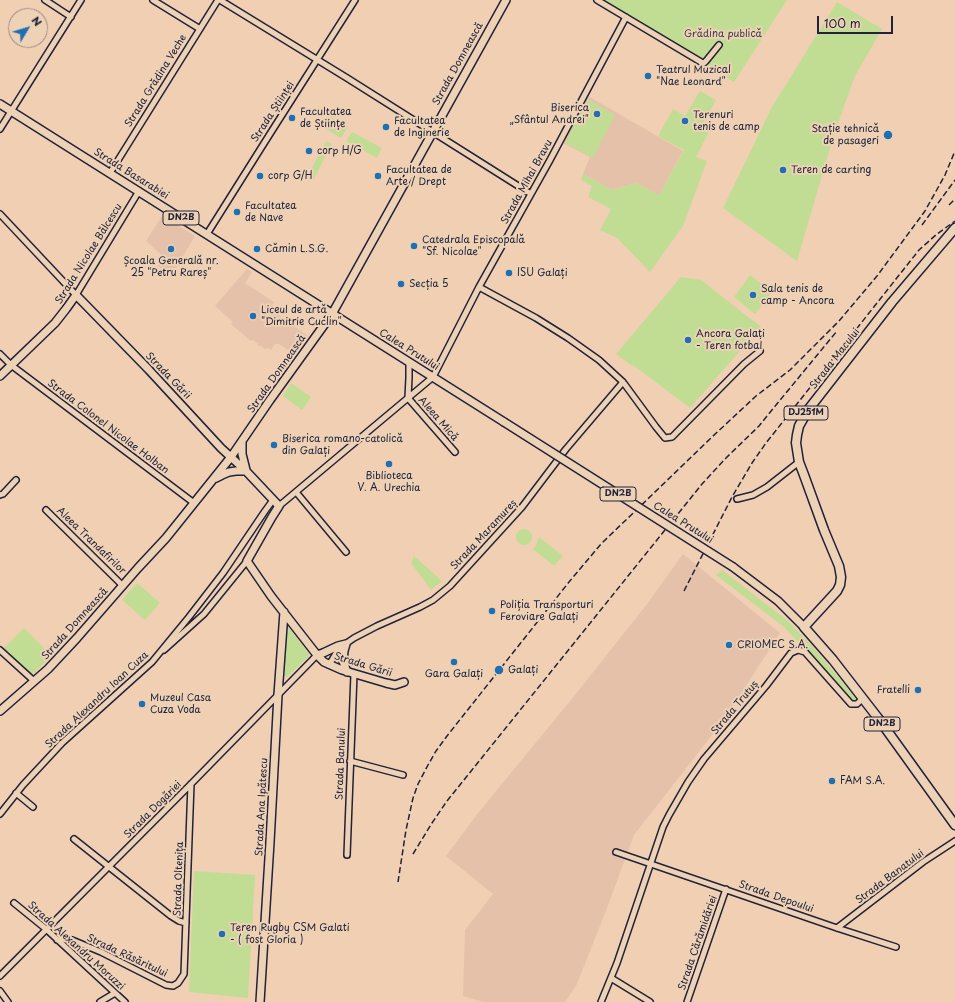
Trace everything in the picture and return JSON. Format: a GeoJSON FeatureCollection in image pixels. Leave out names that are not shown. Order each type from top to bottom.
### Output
{"type":"FeatureCollection","features":[{"type":"Feature","properties":{"kind":"highway","name":"Strada Macului"},"geometry":{"type":"LineString","coordinates":[[804,627],[837,591],[840,585],[841,577],[839,566],[799,462],[796,443],[799,426],[806,414],[892,302],[955,228]]}},
{"type":"Feature","properties":{"kind":"highway","name":"Calea Prutului"},"geometry":{"type":"LineString","coordinates":[[804,627],[833,660],[863,698],[955,825]]}},
{"type":"Feature","properties":{"kind":"main road","name":"Strada Domnească"},"geometry":{"type":"LineString","coordinates":[[0,712],[59,658],[162,542],[231,457],[332,314],[506,0]]}},
{"type":"Feature","properties":{"kind":"main road","name":"Strada Basarabiei"},"geometry":{"type":"LineString","coordinates":[[0,104],[332,314]]}},
{"type":"Feature","properties":{"kind":"main road","name":"Strada Nicolae Bălcescu"},"geometry":{"type":"LineString","coordinates":[[0,376],[54,323],[76,295]]}},
{"type":"Feature","properties":{"kind":"main road","name":"Strada Gării"},"geometry":{"type":"LineString","coordinates":[[76,295],[279,506]]}},
{"type":"Feature","properties":{"kind":"main road","name":"Calea Prutului"},"geometry":{"type":"LineString","coordinates":[[332,314],[733,567],[778,601],[804,627]]}},
{"type":"Feature","properties":{"kind":"main road"},"geometry":{"type":"LineString","coordinates":[[211,482],[222,474],[229,472],[246,472],[242,454],[242,441]]}},
{"type":"Feature","properties":{"kind":"main road"},"geometry":{"type":"LineString","coordinates":[[247,561],[279,506]]}},
{"type":"Feature","properties":{"kind":"main road","name":"Strada Gării"},"geometry":{"type":"LineString","coordinates":[[247,561],[267,590],[324,662],[350,673],[386,683],[395,685],[404,682]]}},
{"type":"Feature","properties":{"kind":"main road","name":"Strada Ana Ipătescu"},"geometry":{"type":"LineString","coordinates":[[260,1002],[284,612]]}},
{"type":"Feature","properties":{"kind":"main road"},"geometry":{"type":"LineString","coordinates":[[317,655],[346,644],[343,661],[350,673]]}},
{"type":"Feature","properties":{"kind":"street"},"geometry":{"type":"LineString","coordinates":[[45,0],[71,17]]}},
{"type":"Feature","properties":{"kind":"street"},"geometry":{"type":"LineString","coordinates":[[0,129],[81,0]]}},
{"type":"Feature","properties":{"kind":"street"},"geometry":{"type":"LineString","coordinates":[[153,0],[200,29]]}},
{"type":"Feature","properties":{"kind":"street"},"geometry":{"type":"LineString","coordinates":[[219,0],[317,59],[531,194]]}},
{"type":"Feature","properties":{"kind":"street","name":"Strada Grădina Veche"},"geometry":{"type":"LineString","coordinates":[[110,173],[219,0]]}},
{"type":"Feature","properties":{"kind":"street","name":"Strada Științei"},"geometry":{"type":"LineString","coordinates":[[207,234],[355,0]]}},
{"type":"Feature","properties":{"kind":"street"},"geometry":{"type":"LineString","coordinates":[[597,0],[701,62],[706,62],[719,45]]}},
{"type":"Feature","properties":{"kind":"street","name":"Strada Mihai Bravu"},"geometry":{"type":"LineString","coordinates":[[433,377],[479,287],[531,194],[626,17]]}},
{"type":"Feature","properties":{"kind":"street","name":"Strada Nicolae Bălcescu"},"geometry":{"type":"LineString","coordinates":[[76,295],[139,191]]}},
{"type":"Feature","properties":{"kind":"street","name":"Strada Gării"},"geometry":{"type":"LineString","coordinates":[[0,214],[76,295]]}},
{"type":"Feature","properties":{"kind":"street"},"geometry":{"type":"LineString","coordinates":[[479,287],[536,318],[568,338],[598,360],[623,382],[665,438],[669,438],[675,434],[744,364],[760,351]]}},
{"type":"Feature","properties":{"kind":"street","name":"Strada Colonel Nicolae Holban"},"geometry":{"type":"LineString","coordinates":[[0,354],[11,365],[194,503]]}},
{"type":"Feature","properties":{"kind":"street"},"geometry":{"type":"LineString","coordinates":[[408,398],[409,362]]}},
{"type":"Feature","properties":{"kind":"street"},"geometry":{"type":"LineString","coordinates":[[279,506],[433,377]]}},
{"type":"Feature","properties":{"kind":"street","name":"Strada Maramureș"},"geometry":{"type":"LineString","coordinates":[[329,665],[338,650],[354,638],[433,600],[450,586],[522,507],[566,449],[623,382]]}},
{"type":"Feature","properties":{"kind":"street","name":"Aleea Mică"},"geometry":{"type":"LineString","coordinates":[[408,398],[455,452]]}},
{"type":"Feature","properties":{"kind":"street"},"geometry":{"type":"LineString","coordinates":[[737,500],[753,495],[767,488],[799,462]]}},
{"type":"Feature","properties":{"kind":"street"},"geometry":{"type":"LineString","coordinates":[[0,495],[3,494],[16,480]]}},
{"type":"Feature","properties":{"kind":"street"},"geometry":{"type":"LineString","coordinates":[[296,492],[346,552]]}},
{"type":"Feature","properties":{"kind":"street","name":"Strada Alexandru Ioan Cuza"},"geometry":{"type":"LineString","coordinates":[[0,814],[16,793],[62,743],[152,662],[223,573],[273,500]]}},
{"type":"Feature","properties":{"kind":"street","name":"Aleea Trandafirilor"},"geometry":{"type":"LineString","coordinates":[[46,510],[123,586]]}},
{"type":"Feature","properties":{"kind":"street"},"geometry":{"type":"LineString","coordinates":[[152,662],[204,614],[247,561]]}},
{"type":"Feature","properties":{"kind":"street"},"geometry":{"type":"LineString","coordinates":[[0,650],[34,682]]}},
{"type":"Feature","properties":{"kind":"street","name":"Strada Trutuș"},"geometry":{"type":"LineString","coordinates":[[652,864],[663,827],[688,782],[704,759],[766,686],[791,653],[798,650],[805,652],[851,704],[857,704],[863,698]]}},
{"type":"Feature","properties":{"kind":"street","name":"Strada Dogăriei"},"geometry":{"type":"LineString","coordinates":[[0,976],[317,655]]}},
{"type":"Feature","properties":{"kind":"street","name":"Strada Banului"},"geometry":{"type":"LineString","coordinates":[[347,855],[350,761],[350,673]]}},
{"type":"Feature","properties":{"kind":"street"},"geometry":{"type":"LineString","coordinates":[[350,761],[403,775]]}},
{"type":"Feature","properties":{"kind":"street","name":"Strada Oltenița"},"geometry":{"type":"LineString","coordinates":[[184,974],[191,784]]}},
{"type":"Feature","properties":{"kind":"street"},"geometry":{"type":"LineString","coordinates":[[16,793],[33,808]]}},
{"type":"Feature","properties":{"kind":"street"},"geometry":{"type":"LineString","coordinates":[[74,839],[171,916],[186,923]]}},
{"type":"Feature","properties":{"kind":"street","name":"Strada Banatului"},"geometry":{"type":"LineString","coordinates":[[837,928],[923,862],[955,841]]}},
{"type":"Feature","properties":{"kind":"street","name":"Strada Depoului"},"geometry":{"type":"LineString","coordinates":[[616,852],[896,947]]}},
{"type":"Feature","properties":{"kind":"street"},"geometry":{"type":"LineString","coordinates":[[601,1002],[617,963],[652,864]]}},
{"type":"Feature","properties":{"kind":"street","name":"Strada Cărămidăriei"},"geometry":{"type":"LineString","coordinates":[[687,1002],[726,889]]}},
{"type":"Feature","properties":{"kind":"street","name":"Strada Alexandru Moruzzi"},"geometry":{"type":"LineString","coordinates":[[14,903],[46,929],[125,1002]]}},
{"type":"Feature","properties":{"kind":"street","name":"Strada Răsăritului"},"geometry":{"type":"LineString","coordinates":[[57,940],[72,940],[101,952],[166,985],[173,986],[178,983],[184,974]]}},
{"type":"Feature","properties":{"kind":"street"},"geometry":{"type":"LineString","coordinates":[[611,978],[650,1002]]}},
{"type":"Feature","properties":{"kind":"street"},"geometry":{"type":"LineString","coordinates":[[0,991],[8,1002]]}},
{"type":"Feature","properties":{"kind":"street"},"geometry":{"type":"LineString","coordinates":[[100,1002],[115,993]]}},
{"type":"Feature","properties":{"kind":"shaded area"},"geometry":{"type":"Polygon","coordinates":[[[588,96],[683,151],[659,195],[636,183],[612,190],[583,174],[590,157],[563,143],[588,96]]]}},
{"type":"Feature","properties":{"kind":"shaded area","name":"Școala Generală nr. 25 \"Petru Rareș\""},"geometry":{"type":"Polygon","coordinates":[[[162,216],[195,236],[171,276],[158,266],[164,257],[146,241],[162,216]]]}},
{"type":"Feature","properties":{"kind":"shaded area","name":"Liceul de artă \"Dimitrie Cuclin\""},"geometry":{"type":"Polygon","coordinates":[[[247,269],[252,272],[245,283],[274,302],[270,309],[308,336],[295,355],[279,344],[275,344],[271,350],[269,348],[265,349],[258,346],[258,344],[253,340],[251,341],[231,324],[233,322],[215,306],[247,269]]]}},
{"type":"Feature","properties":{"kind":"shaded area"},"geometry":{"type":"Polygon","coordinates":[[[683,554],[780,633],[726,717],[634,835],[577,984],[565,1002],[484,1002],[463,996],[465,930],[493,894],[446,856],[478,813],[575,695],[647,604],[683,554]]]}},
{"type":"Feature","properties":{"kind":"green space","name":"Grădina publică"},"geometry":{"type":"Polygon","coordinates":[[[603,0],[787,0],[734,82],[603,0]]]}},
{"type":"Feature","properties":{"kind":"green space","name":"Teren de carting"},"geometry":{"type":"Polygon","coordinates":[[[837,2],[882,29],[855,76],[835,131],[797,261],[723,208],[772,107],[837,2]]]}},
{"type":"Feature","properties":{"kind":"green space"},"geometry":{"type":"Polygon","coordinates":[[[700,91],[716,100],[702,125],[710,130],[696,157],[707,161],[683,226],[650,272],[617,238],[600,230],[611,209],[588,197],[592,186],[581,180],[583,174],[612,190],[636,183],[659,195],[684,150],[658,136],[673,109],[685,116],[700,91]]]}},
{"type":"Feature","properties":{"kind":"green space"},"geometry":{"type":"Polygon","coordinates":[[[588,99],[615,115],[593,158],[565,143],[588,99]]]}},
{"type":"Feature","properties":{"kind":"green space"},"geometry":{"type":"Polygon","coordinates":[[[330,116],[348,126],[341,138],[324,128],[330,116]]]}},
{"type":"Feature","properties":{"kind":"green space"},"geometry":{"type":"Polygon","coordinates":[[[352,132],[382,148],[377,158],[346,141],[352,132]]]}},
{"type":"Feature","properties":{"kind":"green space"},"geometry":{"type":"Polygon","coordinates":[[[326,141],[332,144],[313,180],[307,177],[326,141]]]}},
{"type":"Feature","properties":{"kind":"green space","name":"Sala tenis de camp - Ancora"},"geometry":{"type":"Polygon","coordinates":[[[750,275],[772,292],[755,314],[734,297],[750,275]]]}},
{"type":"Feature","properties":{"kind":"green space","name":"Ancora Galați - Teren fotbal"},"geometry":{"type":"Polygon","coordinates":[[[681,277],[701,280],[761,327],[690,408],[616,354],[681,277]]]}},
{"type":"Feature","properties":{"kind":"green space"},"geometry":{"type":"Polygon","coordinates":[[[291,383],[311,397],[302,410],[283,396],[291,383]]]}},
{"type":"Feature","properties":{"kind":"green space"},"geometry":{"type":"Polygon","coordinates":[[[521,529],[527,529],[532,534],[530,543],[527,545],[521,545],[516,540],[516,534],[521,529]]]}},
{"type":"Feature","properties":{"kind":"green space"},"geometry":{"type":"Polygon","coordinates":[[[540,538],[563,556],[554,566],[533,549],[540,538]]]}},
{"type":"Feature","properties":{"kind":"green space"},"geometry":{"type":"Polygon","coordinates":[[[414,556],[442,581],[431,590],[411,563],[414,556]]]}},
{"type":"Feature","properties":{"kind":"green space"},"geometry":{"type":"Polygon","coordinates":[[[722,570],[788,621],[812,646],[857,700],[852,701],[784,627],[716,575],[722,570]]]}},
{"type":"Feature","properties":{"kind":"green space"},"geometry":{"type":"Polygon","coordinates":[[[137,583],[160,603],[145,620],[122,600],[137,583]]]}},
{"type":"Feature","properties":{"kind":"green space"},"geometry":{"type":"Polygon","coordinates":[[[288,627],[309,656],[287,677],[283,674],[286,628],[288,627]]]}},
{"type":"Feature","properties":{"kind":"green space"},"geometry":{"type":"Polygon","coordinates":[[[24,628],[52,656],[31,675],[3,649],[24,628]]]}},
{"type":"Feature","properties":{"kind":"green space","name":"Teren Rugby CSM Galati - ( fost Gloria )"},"geometry":{"type":"Polygon","coordinates":[[[194,871],[255,875],[248,998],[189,992],[194,871]]]}},
{"type":"Feature","properties":{"kind":"railway"},"geometry":{"type":"LineString","coordinates":[[398,882],[406,830],[413,798],[418,784],[428,765],[447,736],[601,544],[756,396],[790,370],[839,321],[877,276],[925,211],[945,175],[955,151]]}},
{"type":"Feature","properties":{"kind":"railway"},"geometry":{"type":"LineString","coordinates":[[922,225],[955,180]]}},
{"type":"Feature","properties":{"kind":"railway"},"geometry":{"type":"LineString","coordinates":[[949,205],[955,199]]}},
{"type":"Feature","properties":{"kind":"railway"},"geometry":{"type":"LineString","coordinates":[[684,591],[732,497],[766,443],[919,250],[955,221]]}},
{"type":"Feature","properties":{"kind":"railway"},"geometry":{"type":"LineString","coordinates":[[413,854],[447,801],[702,484],[759,426],[837,331]]}},
{"type":"Feature","properties":{"kind":"place","name":"Teatrul Muzical \"Nae Leonard\""},"geometry":{"type":"Point","coordinates":[648,76]}},
{"type":"Feature","properties":{"kind":"place","name":"Biserica „Sfântul Andrei\""},"geometry":{"type":"Point","coordinates":[597,114]}},
{"type":"Feature","properties":{"kind":"place","name":"Facultatea de Științe"},"geometry":{"type":"Point","coordinates":[292,118]}},
{"type":"Feature","properties":{"kind":"place","name":"Terenuri tenis de camp"},"geometry":{"type":"Point","coordinates":[685,121]}},
{"type":"Feature","properties":{"kind":"place","name":"Facultatea de Inginerie"},"geometry":{"type":"Point","coordinates":[386,127]}},
{"type":"Feature","properties":{"kind":"place","name":"Stație tehnică de pasageri"},"geometry":{"type":"Point","coordinates":[888,135]}},
{"type":"Feature","properties":{"kind":"place","name":"corp H/G"},"geometry":{"type":"Point","coordinates":[309,151]}},
{"type":"Feature","properties":{"kind":"place","name":"Teren de carting"},"geometry":{"type":"Point","coordinates":[783,170]}},
{"type":"Feature","properties":{"kind":"place","name":"corp G/H"},"geometry":{"type":"Point","coordinates":[260,176]}},
{"type":"Feature","properties":{"kind":"place","name":"Facultatea de Arte / Drept"},"geometry":{"type":"Point","coordinates":[378,176]}},
{"type":"Feature","properties":{"kind":"place","name":"Facultatea de Nave"},"geometry":{"type":"Point","coordinates":[237,212]}},
{"type":"Feature","properties":{"kind":"place","name":"Catedrala Episcopală \"Sf. Nicolae\""},"geometry":{"type":"Point","coordinates":[414,246]}},
{"type":"Feature","properties":{"kind":"place","name":"Școala Generală nr. 25 \"Petru Rareș\""},"geometry":{"type":"Point","coordinates":[171,249]}},
{"type":"Feature","properties":{"kind":"place","name":"Cămin L.S.G."},"geometry":{"type":"Point","coordinates":[257,249]}},
{"type":"Feature","properties":{"kind":"place","name":"ISU Galați"},"geometry":{"type":"Point","coordinates":[509,273]}},
{"type":"Feature","properties":{"kind":"place","name":"Secția 5"},"geometry":{"type":"Point","coordinates":[401,284]}},
{"type":"Feature","properties":{"kind":"place","name":"Sala tenis de camp - Ancora"},"geometry":{"type":"Point","coordinates":[753,295]}},
{"type":"Feature","properties":{"kind":"place","name":"Liceul de artă \"Dimitrie Cuclin\""},"geometry":{"type":"Point","coordinates":[253,316]}},
{"type":"Feature","properties":{"kind":"place","name":"Ancora Galați - Teren fotbal"},"geometry":{"type":"Point","coordinates":[688,340]}},
{"type":"Feature","properties":{"kind":"place","name":"Biserica romano-catolică din Galați"},"geometry":{"type":"Point","coordinates":[274,445]}},
{"type":"Feature","properties":{"kind":"place","name":"Biblioteca V. A. Urechia"},"geometry":{"type":"Point","coordinates":[389,464]}},
{"type":"Feature","properties":{"kind":"place","name":"Poliția Transporturi Feroviare Galați"},"geometry":{"type":"Point","coordinates":[492,611]}},
{"type":"Feature","properties":{"kind":"place","name":"CRIOMEC S.A."},"geometry":{"type":"Point","coordinates":[729,645]}},
{"type":"Feature","properties":{"kind":"place","name":"Gara Galați"},"geometry":{"type":"Point","coordinates":[454,662]}},
{"type":"Feature","properties":{"kind":"place","name":"Galați"},"geometry":{"type":"Point","coordinates":[499,670]}},
{"type":"Feature","properties":{"kind":"place","name":"Fratelli"},"geometry":{"type":"Point","coordinates":[918,690]}},
{"type":"Feature","properties":{"kind":"place","name":"Muzeul Casa Cuza Voda"},"geometry":{"type":"Point","coordinates":[142,704]}},
{"type":"Feature","properties":{"kind":"place","name":"FAM S.A."},"geometry":{"type":"Point","coordinates":[832,781]}},
{"type":"Feature","properties":{"kind":"place","name":"Teren Rugby CSM Galati - ( fost Gloria )"},"geometry":{"type":"Point","coordinates":[222,934]}}]}
